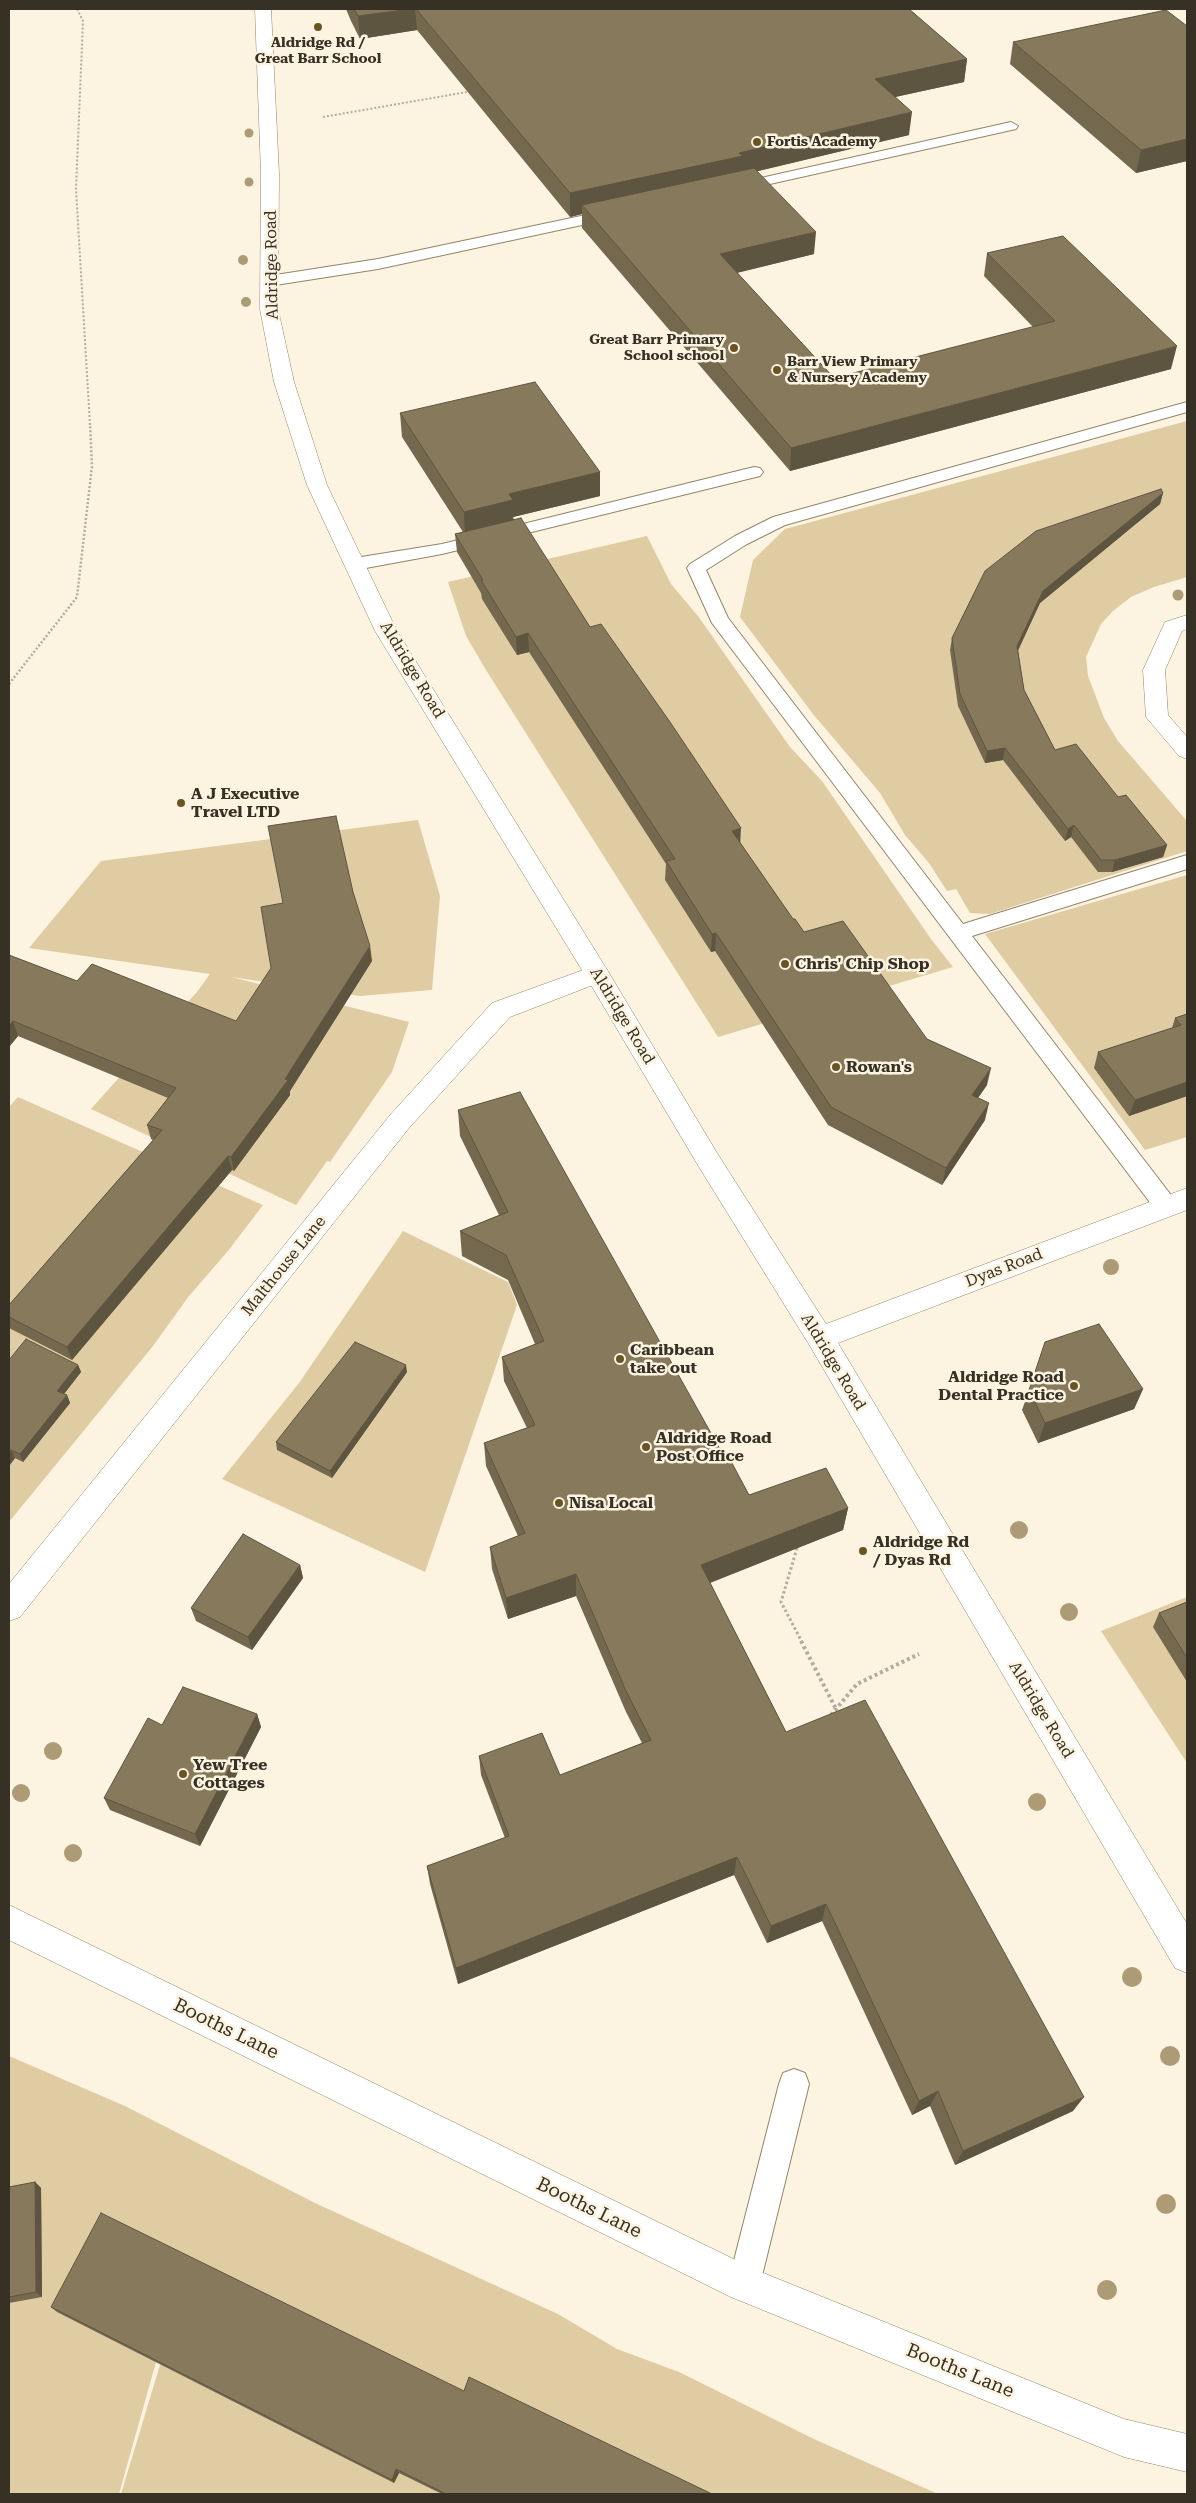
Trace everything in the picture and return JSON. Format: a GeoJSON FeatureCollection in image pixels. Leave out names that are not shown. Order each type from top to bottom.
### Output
{"type":"FeatureCollection","features":[{"type":"Feature","properties":{"kind":"street","name":"Aldridge Road"},"geometry":{"type":"LineString","coordinates":[[263,9],[270,174],[269,309],[284,382],[317,485],[386,631],[597,974],[708,1160],[820,1338],[1178,1919],[1187,1956]]}},
{"type":"Feature","properties":{"kind":"street"},"geometry":{"type":"LineString","coordinates":[[1187,622],[1172,627],[1154,670],[1157,716],[1187,751]]}},
{"type":"Feature","properties":{"kind":"street","name":"Malthouse Lane"},"geometry":{"type":"LineString","coordinates":[[9,1607],[400,1121],[502,1010],[597,974]]}},
{"type":"Feature","properties":{"kind":"street","name":"Dyas Road"},"geometry":{"type":"LineString","coordinates":[[820,1338],[1177,1202]]}},
{"type":"Feature","properties":{"kind":"street","name":"Booths Lane"},"geometry":{"type":"LineString","coordinates":[[9,1922],[744,2284],[1124,2438],[1187,2453]]}},
{"type":"Feature","properties":{"kind":"lane"},"geometry":{"type":"LineString","coordinates":[[722,190],[1011,126]]}},
{"type":"Feature","properties":{"kind":"lane"},"geometry":{"type":"LineString","coordinates":[[270,281],[378,264],[626,212]]}},
{"type":"Feature","properties":{"kind":"lane"},"geometry":{"type":"LineString","coordinates":[[1177,1202],[959,933],[719,619],[696,568],[741,540],[778,521],[1187,407]]}},
{"type":"Feature","properties":{"kind":"lane"},"geometry":{"type":"LineString","coordinates":[[355,564],[442,549],[754,472]]}},
{"type":"Feature","properties":{"kind":"lane"},"geometry":{"type":"LineString","coordinates":[[959,933],[1187,862]]}},
{"type":"Feature","properties":{"kind":"lane"},"geometry":{"type":"LineString","coordinates":[[744,2284],[794,2084]]}},
{"type":"Feature","properties":{"kind":"path"},"geometry":{"type":"LineString","coordinates":[[9,684],[77,598],[92,466],[76,189],[83,21],[78,9]]}},
{"type":"Feature","properties":{"kind":"path"},"geometry":{"type":"LineString","coordinates":[[323,117],[467,92]]}},
{"type":"Feature","properties":{"kind":"path"},"geometry":{"type":"LineString","coordinates":[[797,1548],[781,1602],[836,1709]]}},
{"type":"Feature","properties":{"kind":"path"},"geometry":{"type":"LineString","coordinates":[[825,1722],[856,1684],[919,1654]]}},
{"type":"Feature","properties":{"kind":"shaded area"},"geometry":{"type":"Polygon","coordinates":[[[1187,421],[1187,577],[1154,587],[1131,597],[1113,611],[1101,624],[1086,657],[1088,676],[1104,718],[1118,741],[1187,821],[1187,851],[990,914],[970,913],[956,889],[947,891],[929,863],[905,835],[880,793],[813,714],[740,617],[753,560],[785,529],[1187,421]]]}},
{"type":"Feature","properties":{"kind":"shaded area"},"geometry":{"type":"Polygon","coordinates":[[[647,536],[671,584],[698,616],[790,747],[822,781],[931,939],[953,967],[718,1037],[486,670],[466,636],[448,582],[647,536]]]}},
{"type":"Feature","properties":{"kind":"shaded area"},"geometry":{"type":"Polygon","coordinates":[[[418,820],[440,896],[432,990],[360,996],[231,977],[409,1022],[392,1072],[330,1162],[327,1161],[296,1205],[91,1109],[125,1071],[267,1134],[126,1070],[197,992],[210,974],[29,948],[101,861],[418,820]]]}},
{"type":"Feature","properties":{"kind":"shaded area"},"geometry":{"type":"Polygon","coordinates":[[[1187,875],[1187,1137],[1145,1150],[985,934],[1187,875]]]}},
{"type":"Feature","properties":{"kind":"shaded area"},"geometry":{"type":"Polygon","coordinates":[[[18,1097],[263,1205],[228,1251],[189,1296],[153,1346],[9,1522],[9,1107],[18,1097]]]}},
{"type":"Feature","properties":{"kind":"shaded area"},"geometry":{"type":"Polygon","coordinates":[[[403,1231],[508,1282],[517,1305],[425,1572],[222,1479],[299,1383],[403,1231]]]}},
{"type":"Feature","properties":{"kind":"shaded area"},"geometry":{"type":"Polygon","coordinates":[[[1187,1597],[1187,1763],[1101,1631],[1187,1597]]]}},
{"type":"Feature","properties":{"kind":"shaded area"},"geometry":{"type":"Polygon","coordinates":[[[9,2056],[125,2106],[315,2203],[558,2314],[617,2349],[679,2372],[816,2440],[938,2494],[121,2494],[166,2345],[156,2362],[119,2494],[9,2494],[9,2056]]]}},
{"type":"Feature","properties":{"kind":"building"},"geometry":{"type":"Polygon","coordinates":[[[354,9],[411,9],[358,16],[354,9]]]}},
{"type":"Feature","properties":{"kind":"building"},"geometry":{"type":"Polygon","coordinates":[[[416,9],[909,9],[967,59],[875,79],[912,112],[739,153],[743,156],[570,193],[416,9]]]}},
{"type":"Feature","properties":{"kind":"building"},"geometry":{"type":"Polygon","coordinates":[[[1166,10],[1187,26],[1187,139],[1141,150],[1013,42],[1166,10]]]}},
{"type":"Feature","properties":{"kind":"building"},"geometry":{"type":"Polygon","coordinates":[[[754,168],[816,232],[720,254],[834,378],[1055,321],[987,253],[1063,236],[1177,346],[791,448],[582,205],[754,168]]]}},
{"type":"Feature","properties":{"kind":"building"},"geometry":{"type":"Polygon","coordinates":[[[535,382],[600,472],[509,494],[513,500],[464,512],[400,413],[535,382]]]}},
{"type":"Feature","properties":{"kind":"building"},"geometry":{"type":"Polygon","coordinates":[[[1161,489],[1163,493],[1043,591],[1017,646],[1024,690],[1055,750],[1076,744],[1118,797],[1126,795],[1167,845],[1115,860],[1101,860],[1074,825],[1068,829],[1005,748],[987,751],[960,694],[952,638],[985,571],[1036,531],[1161,489]]]}},
{"type":"Feature","properties":{"kind":"building"},"geometry":{"type":"Polygon","coordinates":[[[521,518],[590,627],[601,624],[670,722],[741,828],[732,831],[804,932],[843,921],[927,1039],[991,1068],[972,1095],[989,1103],[946,1168],[831,1107],[716,933],[712,934],[666,861],[675,859],[528,633],[516,637],[455,534],[521,518]]]}},
{"type":"Feature","properties":{"kind":"building"},"geometry":{"type":"Polygon","coordinates":[[[336,816],[353,892],[370,946],[285,1079],[288,1080],[231,1157],[228,1156],[67,1347],[9,1317],[9,1305],[162,1130],[147,1125],[176,1088],[13,1021],[9,1026],[9,955],[77,981],[92,964],[236,1021],[271,968],[261,907],[283,903],[268,826],[336,816]]]}},
{"type":"Feature","properties":{"kind":"building"},"geometry":{"type":"Polygon","coordinates":[[[1187,1014],[1187,1082],[1135,1100],[1098,1052],[1181,1025],[1175,1018],[1187,1014]]]}},
{"type":"Feature","properties":{"kind":"building"},"geometry":{"type":"Polygon","coordinates":[[[520,1092],[721,1451],[725,1450],[749,1495],[826,1468],[848,1508],[701,1565],[786,1732],[865,1700],[1084,2097],[963,2151],[938,2091],[919,2101],[826,1904],[771,1926],[737,1857],[456,1968],[427,1866],[509,1836],[479,1756],[542,1733],[560,1775],[651,1740],[626,1691],[576,1574],[506,1598],[490,1547],[525,1533],[484,1443],[535,1425],[502,1357],[544,1341],[506,1255],[460,1231],[508,1212],[458,1110],[520,1092]]]}},
{"type":"Feature","properties":{"kind":"building","name":"Aldridge Road Dental Practice"},"geometry":{"type":"Polygon","coordinates":[[[1099,1324],[1143,1389],[1045,1423],[1029,1390],[1045,1342],[1099,1324]]]}},
{"type":"Feature","properties":{"kind":"building"},"geometry":{"type":"Polygon","coordinates":[[[26,1339],[78,1365],[57,1391],[67,1395],[20,1454],[11,1450],[9,1454],[9,1360],[26,1339]]]}},
{"type":"Feature","properties":{"kind":"building"},"geometry":{"type":"Polygon","coordinates":[[[355,1342],[406,1365],[330,1471],[276,1442],[355,1342]]]}},
{"type":"Feature","properties":{"kind":"building"},"geometry":{"type":"Polygon","coordinates":[[[243,1534],[300,1565],[248,1637],[191,1608],[243,1534]]]}},
{"type":"Feature","properties":{"kind":"building"},"geometry":{"type":"Polygon","coordinates":[[[1187,1602],[1187,1658],[1159,1613],[1187,1602]]]}},
{"type":"Feature","properties":{"kind":"building","name":"Yew Tree Cottages"},"geometry":{"type":"Polygon","coordinates":[[[183,1687],[257,1714],[195,1834],[104,1798],[148,1718],[162,1725],[183,1687]]]}},
{"type":"Feature","properties":{"kind":"building"},"geometry":{"type":"Polygon","coordinates":[[[35,2182],[36,2292],[9,2297],[9,2187],[35,2182]]]}},
{"type":"Feature","properties":{"kind":"building"},"geometry":{"type":"Polygon","coordinates":[[[101,2213],[464,2391],[469,2377],[712,2494],[446,2494],[396,2469],[392,2480],[51,2307],[101,2213]]]}},
{"type":"Feature","properties":{"kind":"place","name":"Aldridge Rd / Great Barr School"},"geometry":{"type":"Point","coordinates":[318,27]}},
{"type":"Feature","properties":{"kind":"place","name":"Fortis Academy"},"geometry":{"type":"Point","coordinates":[757,142]}},
{"type":"Feature","properties":{"kind":"place","name":"Great Barr Primary School school"},"geometry":{"type":"Point","coordinates":[734,348]}},
{"type":"Feature","properties":{"kind":"place","name":"Barr View Primary & Nursery Academy"},"geometry":{"type":"Point","coordinates":[777,370]}},
{"type":"Feature","properties":{"kind":"place","name":"A J Executive Travel LTD"},"geometry":{"type":"Point","coordinates":[181,803]}},
{"type":"Feature","properties":{"kind":"place","name":"Chris' Chip Shop"},"geometry":{"type":"Point","coordinates":[785,964]}},
{"type":"Feature","properties":{"kind":"place","name":"Rowan's"},"geometry":{"type":"Point","coordinates":[836,1067]}},
{"type":"Feature","properties":{"kind":"place","name":"Caribbean take out"},"geometry":{"type":"Point","coordinates":[620,1359]}},
{"type":"Feature","properties":{"kind":"place","name":"Aldridge Road Dental Practice"},"geometry":{"type":"Point","coordinates":[1074,1386]}},
{"type":"Feature","properties":{"kind":"place","name":"Aldridge Road Post Office"},"geometry":{"type":"Point","coordinates":[646,1447]}},
{"type":"Feature","properties":{"kind":"place","name":"Nisa Local"},"geometry":{"type":"Point","coordinates":[559,1503]}},
{"type":"Feature","properties":{"kind":"place","name":"Aldridge Rd / Dyas Rd"},"geometry":{"type":"Point","coordinates":[863,1551]}},
{"type":"Feature","properties":{"kind":"place","name":"Yew Tree Cottages"},"geometry":{"type":"Point","coordinates":[183,1774]}}]}
